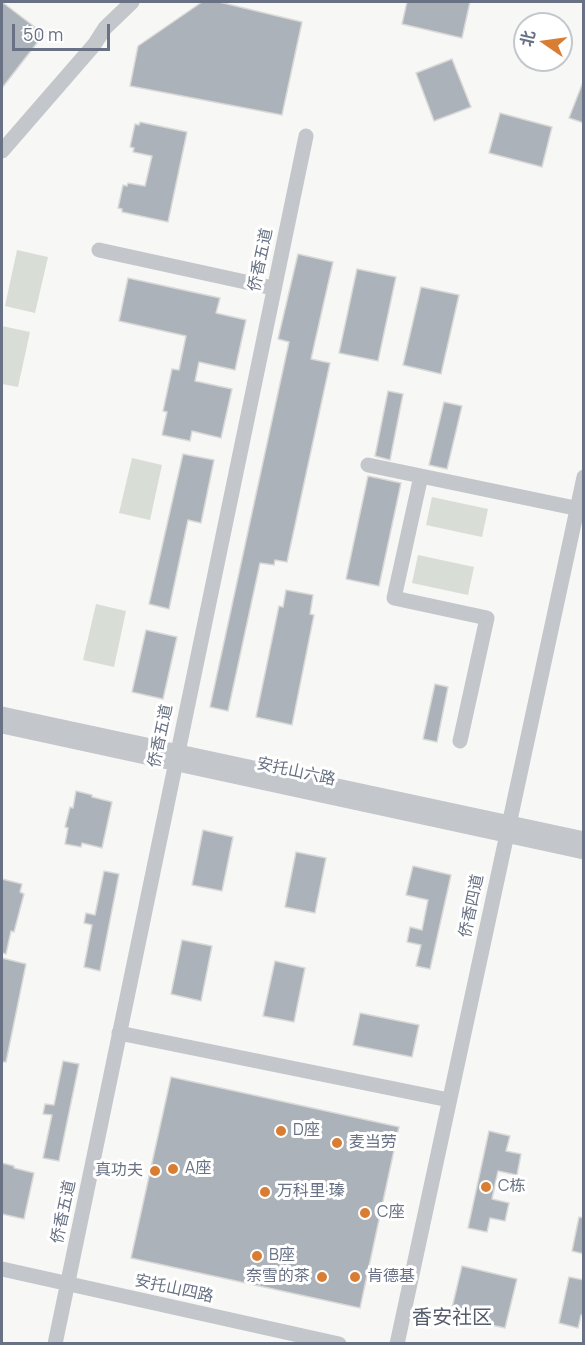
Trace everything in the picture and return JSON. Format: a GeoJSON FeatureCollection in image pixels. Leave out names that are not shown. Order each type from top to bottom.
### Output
{"type":"FeatureCollection","features":[{"type":"Feature","properties":{"kind":"street"},"geometry":{"type":"LineString","coordinates":[[2,151],[94,45],[105,28],[132,2]]}},
{"type":"Feature","properties":{"kind":"street","name":"侨香五道"},"geometry":{"type":"LineString","coordinates":[[55,1344],[306,136]]}},
{"type":"Feature","properties":{"kind":"street"},"geometry":{"type":"LineString","coordinates":[[99,250],[273,288]]}},
{"type":"Feature","properties":{"kind":"street"},"geometry":{"type":"LineString","coordinates":[[368,465],[580,510]]}},
{"type":"Feature","properties":{"kind":"street"},"geometry":{"type":"LineString","coordinates":[[421,476],[394,598],[487,618],[460,741]]}},
{"type":"Feature","properties":{"kind":"street","name":"侨香四道"},"geometry":{"type":"LineString","coordinates":[[397,1344],[507,829],[580,510],[584,477]]}},
{"type":"Feature","properties":{"kind":"street","name":"安托山六路"},"geometry":{"type":"LineString","coordinates":[[2,714],[175,758]]}},
{"type":"Feature","properties":{"kind":"street","name":"安托山六路"},"geometry":{"type":"LineString","coordinates":[[2,726],[175,758],[507,829],[584,852]]}},
{"type":"Feature","properties":{"kind":"street","name":"安托山六路"},"geometry":{"type":"LineString","coordinates":[[507,829],[584,839]]}},
{"type":"Feature","properties":{"kind":"street"},"geometry":{"type":"LineString","coordinates":[[119,1033],[449,1100]]}},
{"type":"Feature","properties":{"kind":"street","name":"安托山四路"},"geometry":{"type":"LineString","coordinates":[[2,1269],[339,1344]]}},
{"type":"Feature","properties":{"kind":"shaded area"},"geometry":{"type":"Polygon","coordinates":[[[17,250],[48,257],[35,313],[5,306],[17,250]]]}},
{"type":"Feature","properties":{"kind":"shaded area"},"geometry":{"type":"Polygon","coordinates":[[[2,326],[30,332],[18,387],[2,384],[2,326]]]}},
{"type":"Feature","properties":{"kind":"shaded area"},"geometry":{"type":"Polygon","coordinates":[[[132,458],[162,465],[150,520],[119,513],[132,458]]]}},
{"type":"Feature","properties":{"kind":"shaded area"},"geometry":{"type":"Polygon","coordinates":[[[432,497],[488,509],[482,537],[426,525],[432,497]]]}},
{"type":"Feature","properties":{"kind":"shaded area"},"geometry":{"type":"Polygon","coordinates":[[[418,555],[474,567],[468,595],[412,583],[418,555]]]}},
{"type":"Feature","properties":{"kind":"shaded area"},"geometry":{"type":"Polygon","coordinates":[[[96,604],[126,611],[114,667],[83,660],[96,604]]]}},
{"type":"Feature","properties":{"kind":"building"},"geometry":{"type":"Polygon","coordinates":[[[2,2],[44,34],[2,88],[2,2]]]}},
{"type":"Feature","properties":{"kind":"building"},"geometry":{"type":"Polygon","coordinates":[[[202,2],[219,2],[302,22],[282,115],[130,86],[138,46],[202,2]]]}},
{"type":"Feature","properties":{"kind":"building"},"geometry":{"type":"Polygon","coordinates":[[[407,2],[470,2],[462,38],[402,24],[407,2]]]}},
{"type":"Feature","properties":{"kind":"building"},"geometry":{"type":"Polygon","coordinates":[[[452,59],[471,107],[434,121],[416,73],[452,59]]]}},
{"type":"Feature","properties":{"kind":"building"},"geometry":{"type":"Polygon","coordinates":[[[584,82],[584,123],[569,118],[584,82]]]}},
{"type":"Feature","properties":{"kind":"building"},"geometry":{"type":"Polygon","coordinates":[[[500,113],[552,127],[542,167],[489,153],[500,113]]]}},
{"type":"Feature","properties":{"kind":"building"},"geometry":{"type":"Polygon","coordinates":[[[140,122],[187,132],[168,222],[122,212],[122,209],[118,208],[123,185],[127,186],[128,183],[145,186],[152,156],[133,152],[134,148],[130,147],[135,124],[139,125],[140,122]]]}},
{"type":"Feature","properties":{"kind":"building"},"geometry":{"type":"Polygon","coordinates":[[[298,254],[333,262],[311,359],[330,363],[287,562],[275,560],[274,565],[260,563],[228,711],[210,707],[289,342],[278,339],[298,254]]]}},
{"type":"Feature","properties":{"kind":"building"},"geometry":{"type":"Polygon","coordinates":[[[357,269],[396,277],[378,361],[339,353],[357,269]]]}},
{"type":"Feature","properties":{"kind":"building"},"geometry":{"type":"Polygon","coordinates":[[[128,278],[220,298],[216,313],[246,320],[235,370],[199,362],[195,381],[232,389],[221,438],[192,431],[190,441],[162,435],[167,412],[163,411],[172,369],[179,370],[186,336],[119,321],[128,278]]]}},
{"type":"Feature","properties":{"kind":"building"},"geometry":{"type":"Polygon","coordinates":[[[421,287],[459,295],[441,374],[403,365],[421,287]]]}},
{"type":"Feature","properties":{"kind":"building"},"geometry":{"type":"Polygon","coordinates":[[[388,391],[403,394],[390,460],[375,456],[388,391]]]}},
{"type":"Feature","properties":{"kind":"building"},"geometry":{"type":"Polygon","coordinates":[[[444,402],[462,406],[447,469],[429,465],[444,402]]]}},
{"type":"Feature","properties":{"kind":"building"},"geometry":{"type":"Polygon","coordinates":[[[183,454],[214,460],[201,523],[188,520],[169,609],[149,604],[183,454]]]}},
{"type":"Feature","properties":{"kind":"building"},"geometry":{"type":"Polygon","coordinates":[[[368,476],[401,483],[379,586],[346,579],[368,476]]]}},
{"type":"Feature","properties":{"kind":"building"},"geometry":{"type":"Polygon","coordinates":[[[286,590],[313,595],[310,614],[314,615],[292,725],[256,717],[279,606],[283,607],[286,590]]]}},
{"type":"Feature","properties":{"kind":"building"},"geometry":{"type":"Polygon","coordinates":[[[146,630],[177,637],[163,699],[132,692],[146,630]]]}},
{"type":"Feature","properties":{"kind":"building"},"geometry":{"type":"Polygon","coordinates":[[[435,684],[448,687],[437,742],[423,739],[435,684]]]}},
{"type":"Feature","properties":{"kind":"building"},"geometry":{"type":"Polygon","coordinates":[[[76,791],[112,802],[102,848],[82,843],[81,847],[65,844],[68,828],[65,827],[70,807],[73,808],[76,791]]]}},
{"type":"Feature","properties":{"kind":"building"},"geometry":{"type":"Polygon","coordinates":[[[203,830],[233,837],[222,891],[192,885],[203,830]]]}},
{"type":"Feature","properties":{"kind":"building"},"geometry":{"type":"Polygon","coordinates":[[[296,852],[326,858],[315,913],[285,907],[296,852]]]}},
{"type":"Feature","properties":{"kind":"building"},"geometry":{"type":"Polygon","coordinates":[[[413,866],[451,875],[430,969],[416,966],[421,945],[407,942],[410,927],[422,930],[428,900],[406,895],[413,866]]]}},
{"type":"Feature","properties":{"kind":"building"},"geometry":{"type":"Polygon","coordinates":[[[104,871],[119,874],[100,971],[84,967],[92,925],[84,923],[86,913],[95,915],[104,871]]]}},
{"type":"Feature","properties":{"kind":"building"},"geometry":{"type":"Polygon","coordinates":[[[2,879],[22,884],[20,892],[24,894],[14,932],[11,931],[6,954],[2,953],[2,879]]]}},
{"type":"Feature","properties":{"kind":"building"},"geometry":{"type":"Polygon","coordinates":[[[182,940],[212,946],[201,1001],[171,994],[182,940]]]}},
{"type":"Feature","properties":{"kind":"building"},"geometry":{"type":"Polygon","coordinates":[[[2,958],[26,964],[6,1062],[2,1062],[2,958]]]}},
{"type":"Feature","properties":{"kind":"building"},"geometry":{"type":"Polygon","coordinates":[[[275,961],[305,968],[294,1022],[263,1016],[275,961]]]}},
{"type":"Feature","properties":{"kind":"building"},"geometry":{"type":"Polygon","coordinates":[[[360,1013],[419,1025],[412,1057],[353,1045],[360,1013]]]}},
{"type":"Feature","properties":{"kind":"building"},"geometry":{"type":"Polygon","coordinates":[[[63,1061],[79,1064],[59,1161],[43,1158],[52,1115],[43,1114],[45,1104],[54,1105],[63,1061]]]}},
{"type":"Feature","properties":{"kind":"building","name":"万科里·瑧"},"geometry":{"type":"Polygon","coordinates":[[[171,1077],[399,1127],[360,1308],[131,1258],[171,1077]]]}},
{"type":"Feature","properties":{"kind":"building","name":"C栋"},"geometry":{"type":"Polygon","coordinates":[[[489,1131],[510,1136],[506,1151],[521,1154],[517,1175],[498,1171],[492,1199],[509,1203],[505,1221],[490,1218],[487,1232],[468,1228],[489,1131]]]}},
{"type":"Feature","properties":{"kind":"building"},"geometry":{"type":"Polygon","coordinates":[[[2,1163],[34,1173],[24,1219],[2,1214],[2,1163]]]}},
{"type":"Feature","properties":{"kind":"building"},"geometry":{"type":"Polygon","coordinates":[[[579,1217],[584,1218],[584,1254],[572,1251],[579,1217]]]}},
{"type":"Feature","properties":{"kind":"building"},"geometry":{"type":"Polygon","coordinates":[[[462,1266],[517,1279],[505,1328],[450,1316],[462,1266]]]}},
{"type":"Feature","properties":{"kind":"building"},"geometry":{"type":"Polygon","coordinates":[[[569,1277],[584,1280],[584,1315],[581,1315],[578,1328],[559,1323],[569,1277]]]}},
{"type":"Feature","properties":{"kind":"place","name":"D座"},"geometry":{"type":"Point","coordinates":[281,1131]}},
{"type":"Feature","properties":{"kind":"place","name":"麦当劳"},"geometry":{"type":"Point","coordinates":[337,1143]}},
{"type":"Feature","properties":{"kind":"place","name":"A座"},"geometry":{"type":"Point","coordinates":[173,1169]}},
{"type":"Feature","properties":{"kind":"place","name":"真功夫"},"geometry":{"type":"Point","coordinates":[155,1171]}},
{"type":"Feature","properties":{"kind":"place","name":"C栋"},"geometry":{"type":"Point","coordinates":[486,1187]}},
{"type":"Feature","properties":{"kind":"place","name":"万科里·瑧"},"geometry":{"type":"Point","coordinates":[265,1192]}},
{"type":"Feature","properties":{"kind":"place","name":"C座"},"geometry":{"type":"Point","coordinates":[365,1213]}},
{"type":"Feature","properties":{"kind":"place","name":"B座"},"geometry":{"type":"Point","coordinates":[257,1256]}},
{"type":"Feature","properties":{"kind":"place","name":"奈雪的茶"},"geometry":{"type":"Point","coordinates":[322,1277]}},
{"type":"Feature","properties":{"kind":"place","name":"肯德基"},"geometry":{"type":"Point","coordinates":[355,1277]}},
{"type":"Feature","properties":{"kind":"district","name":"香安社区"},"geometry":{"type":"Point","coordinates":[452,1318]}}]}
